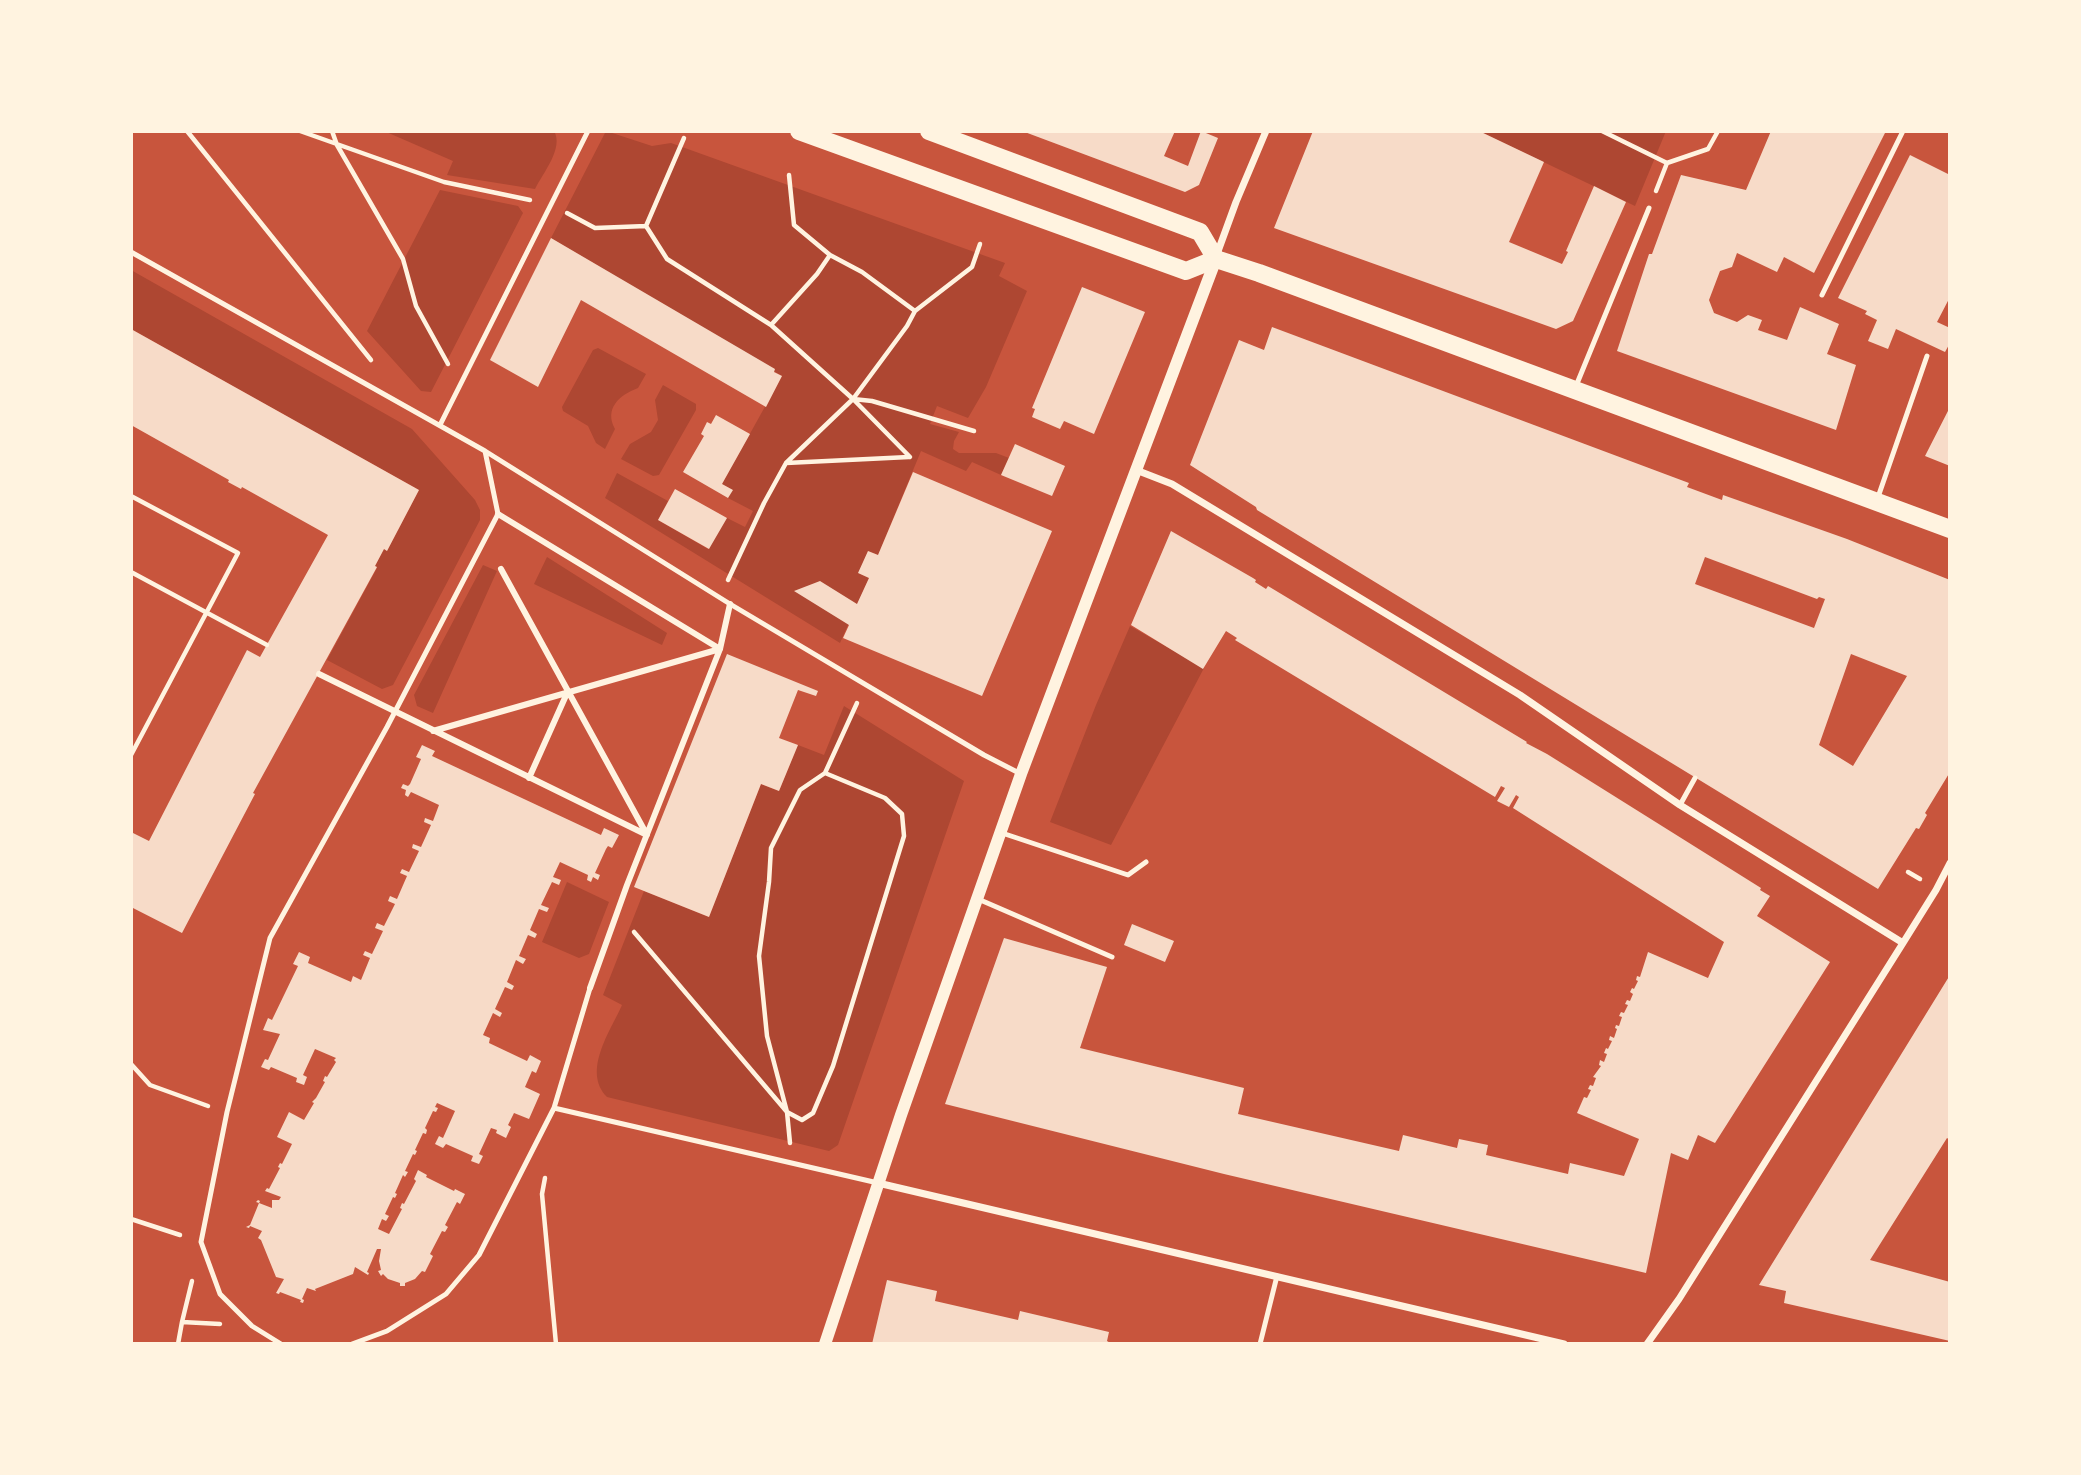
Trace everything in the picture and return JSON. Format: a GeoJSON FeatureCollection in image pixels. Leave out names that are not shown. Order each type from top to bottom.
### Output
{"type":"FeatureCollection","features":[{"type":"Feature","properties":{"kind":"main road"},"geometry":{"type":"LineString","coordinates":[[799,131],[1186,271],[1216,259]]}},
{"type":"Feature","properties":{"kind":"main road"},"geometry":{"type":"LineString","coordinates":[[929,131],[1200,232],[1216,259],[1950,529]]}},
{"type":"Feature","properties":{"kind":"street"},"geometry":{"type":"LineString","coordinates":[[825,1344],[878,1183],[1021,774],[1236,202],[1266,131]]}},
{"type":"Feature","properties":{"kind":"street"},"geometry":{"type":"LineString","coordinates":[[1135,470],[1172,484],[1520,695],[1680,805],[1903,943]]}},
{"type":"Feature","properties":{"kind":"street"},"geometry":{"type":"LineString","coordinates":[[498,514],[720,649]]}},
{"type":"Feature","properties":{"kind":"street"},"geometry":{"type":"LineString","coordinates":[[501,569],[647,835]]}},
{"type":"Feature","properties":{"kind":"street"},"geometry":{"type":"LineString","coordinates":[[590,988],[720,649],[730,604]]}},
{"type":"Feature","properties":{"kind":"street"},"geometry":{"type":"LineString","coordinates":[[433,731],[720,649]]}},
{"type":"Feature","properties":{"kind":"street"},"geometry":{"type":"LineString","coordinates":[[319,674],[647,835]]}},
{"type":"Feature","properties":{"kind":"street"},"geometry":{"type":"LineString","coordinates":[[529,778],[568,691]]}},
{"type":"Feature","properties":{"kind":"street"},"geometry":{"type":"LineString","coordinates":[[1647,1344],[1679,1299],[1936,890],[1950,863]]}},
{"type":"Feature","properties":{"kind":"street"},"geometry":{"type":"LineString","coordinates":[[878,1183],[1564,1344]]}},
{"type":"Feature","properties":{"kind":"lane"},"geometry":{"type":"LineString","coordinates":[[440,425],[588,131]]}},
{"type":"Feature","properties":{"kind":"lane"},"geometry":{"type":"LineString","coordinates":[[1822,295],[1903,131]]}},
{"type":"Feature","properties":{"kind":"lane"},"geometry":{"type":"LineString","coordinates":[[1575,389],[1649,208]]}},
{"type":"Feature","properties":{"kind":"lane"},"geometry":{"type":"LineString","coordinates":[[131,252],[440,425],[730,604],[868,683],[984,755],[1021,774]]}},
{"type":"Feature","properties":{"kind":"lane"},"geometry":{"type":"LineString","coordinates":[[1876,503],[1927,356]]}},
{"type":"Feature","properties":{"kind":"lane"},"geometry":{"type":"LineString","coordinates":[[281,1344],[252,1326],[220,1294],[201,1242],[227,1112],[270,938],[394,712],[498,514],[485,452]]}},
{"type":"Feature","properties":{"kind":"lane"},"geometry":{"type":"LineString","coordinates":[[1680,805],[1695,778]]}},
{"type":"Feature","properties":{"kind":"lane"},"geometry":{"type":"LineString","coordinates":[[1001,832],[1128,875],[1146,862]]}},
{"type":"Feature","properties":{"kind":"lane"},"geometry":{"type":"LineString","coordinates":[[978,899],[1112,957]]}},
{"type":"Feature","properties":{"kind":"lane"},"geometry":{"type":"LineString","coordinates":[[352,1344],[387,1331],[446,1294],[479,1255],[554,1108],[590,988]]}},
{"type":"Feature","properties":{"kind":"lane"},"geometry":{"type":"LineString","coordinates":[[554,1108],[878,1183]]}},
{"type":"Feature","properties":{"kind":"lane"},"geometry":{"type":"LineString","coordinates":[[1260,1344],[1277,1276]]}},
{"type":"Feature","properties":{"kind":"path"},"geometry":{"type":"LineString","coordinates":[[187,131],[358,347],[376,365]]}},
{"type":"Feature","properties":{"kind":"path"},"geometry":{"type":"LineString","coordinates":[[300,131],[444,182],[550,204],[595,228],[646,226]]}},
{"type":"Feature","properties":{"kind":"path"},"geometry":{"type":"LineString","coordinates":[[332,131],[337,145],[403,259],[416,306],[460,385]]}},
{"type":"Feature","properties":{"kind":"path"},"geometry":{"type":"LineString","coordinates":[[1602,131],[1667,163],[1708,149],[1718,131]]}},
{"type":"Feature","properties":{"kind":"path"},"geometry":{"type":"LineString","coordinates":[[646,226],[684,138]]}},
{"type":"Feature","properties":{"kind":"path"},"geometry":{"type":"LineString","coordinates":[[1649,208],[1667,163]]}},
{"type":"Feature","properties":{"kind":"path"},"geometry":{"type":"LineString","coordinates":[[789,175],[794,225],[830,255],[862,272],[915,312]]}},
{"type":"Feature","properties":{"kind":"path"},"geometry":{"type":"LineString","coordinates":[[646,226],[667,259],[771,325],[853,399],[910,457],[786,463]]}},
{"type":"Feature","properties":{"kind":"path"},"geometry":{"type":"LineString","coordinates":[[720,596],[786,463],[853,399],[915,312],[972,267],[980,244]]}},
{"type":"Feature","properties":{"kind":"path"},"geometry":{"type":"LineString","coordinates":[[771,325],[817,274],[830,255]]}},
{"type":"Feature","properties":{"kind":"path"},"geometry":{"type":"LineString","coordinates":[[853,399],[872,401],[974,431]]}},
{"type":"Feature","properties":{"kind":"path"},"geometry":{"type":"LineString","coordinates":[[131,496],[238,553],[131,755]]}},
{"type":"Feature","properties":{"kind":"path"},"geometry":{"type":"LineString","coordinates":[[131,572],[267,645]]}},
{"type":"Feature","properties":{"kind":"path"},"geometry":{"type":"LineString","coordinates":[[792,1165],[788,1112],[767,1036],[759,956],[771,848],[800,790],[825,773],[868,683]]}},
{"type":"Feature","properties":{"kind":"path"},"geometry":{"type":"LineString","coordinates":[[617,913],[788,1112],[802,1120],[813,1113],[833,1066],[904,836],[902,814],[886,798],[825,773]]}},
{"type":"Feature","properties":{"kind":"path"},"geometry":{"type":"LineString","coordinates":[[131,1064],[150,1085],[227,1112]]}},
{"type":"Feature","properties":{"kind":"path"},"geometry":{"type":"LineString","coordinates":[[546,1169],[542,1194],[556,1344]]}},
{"type":"Feature","properties":{"kind":"path"},"geometry":{"type":"LineString","coordinates":[[131,1219],[201,1242],[178,1344]]}},
{"type":"Feature","properties":{"kind":"path"},"geometry":{"type":"LineString","coordinates":[[181,1322],[252,1326]]}},
{"type":"Feature","properties":{"kind":"shaded area"},"geometry":{"type":"Polygon","coordinates":[[[384,131],[554,131],[556,145],[535,189],[447,175],[453,161],[384,131]]]}},
{"type":"Feature","properties":{"kind":"shaded area"},"geometry":{"type":"Polygon","coordinates":[[[606,131],[652,146],[671,143],[1005,263],[999,276],[1027,291],[986,387],[968,418],[937,406],[930,424],[959,432],[953,449],[959,453],[996,453],[1009,458],[1001,475],[972,462],[966,471],[921,451],[878,555],[868,551],[859,573],[869,578],[840,643],[605,498],[617,473],[668,501],[658,520],[708,549],[727,518],[745,527],[753,511],[728,498],[732,490],[722,484],[782,376],[551,238],[606,131]]]}},
{"type":"Feature","properties":{"kind":"shaded area"},"geometry":{"type":"Polygon","coordinates":[[[1479,131],[1666,131],[1635,206],[1479,131]]]}},
{"type":"Feature","properties":{"kind":"shaded area"},"geometry":{"type":"Polygon","coordinates":[[[440,190],[518,206],[523,213],[431,392],[421,391],[367,331],[440,190]]]}},
{"type":"Feature","properties":{"kind":"shaded area"},"geometry":{"type":"Polygon","coordinates":[[[131,270],[412,429],[475,500],[480,510],[480,520],[393,685],[382,689],[327,660],[377,568],[375,566],[384,549],[387,551],[419,490],[131,329],[131,270]]]}},
{"type":"Feature","properties":{"kind":"shaded area"},"geometry":{"type":"Polygon","coordinates":[[[598,348],[646,374],[638,388],[619,399],[612,409],[615,429],[605,449],[596,443],[588,426],[563,411],[562,407],[593,350],[598,348]]]}},
{"type":"Feature","properties":{"kind":"shaded area"},"geometry":{"type":"Polygon","coordinates":[[[663,385],[696,404],[696,410],[659,475],[653,476],[621,459],[630,444],[651,432],[658,420],[655,400],[663,385]]]}},
{"type":"Feature","properties":{"kind":"shaded area"},"geometry":{"type":"Polygon","coordinates":[[[547,557],[667,633],[662,645],[534,584],[547,557]]]}},
{"type":"Feature","properties":{"kind":"shaded area"},"geometry":{"type":"Polygon","coordinates":[[[483,565],[497,571],[433,713],[417,706],[414,695],[483,565]]]}},
{"type":"Feature","properties":{"kind":"shaded area"},"geometry":{"type":"Polygon","coordinates":[[[1130,626],[1204,668],[1111,845],[1050,822],[1130,626]]]}},
{"type":"Feature","properties":{"kind":"shaded area"},"geometry":{"type":"Polygon","coordinates":[[[844,706],[964,781],[838,1145],[829,1151],[607,1097],[600,1087],[598,1064],[605,1039],[622,1005],[603,995],[644,891],[709,917],[761,784],[779,791],[798,745],[824,755],[844,706]]]}},
{"type":"Feature","properties":{"kind":"shaded area"},"geometry":{"type":"Polygon","coordinates":[[[567,882],[609,902],[589,954],[579,958],[542,942],[567,882]]]}},
{"type":"Feature","properties":{"kind":"building"},"geometry":{"type":"Polygon","coordinates":[[[1022,131],[1175,131],[1164,156],[1188,166],[1201,131],[1218,138],[1199,185],[1185,192],[1022,131]]]}},
{"type":"Feature","properties":{"kind":"building"},"geometry":{"type":"Polygon","coordinates":[[[1313,131],[1479,131],[1544,162],[1509,242],[1562,264],[1594,186],[1626,202],[1573,321],[1556,329],[1274,228],[1313,131]]]}},
{"type":"Feature","properties":{"kind":"building"},"geometry":{"type":"Polygon","coordinates":[[[1771,131],[1886,131],[1814,273],[1784,257],[1777,272],[1737,253],[1732,267],[1720,271],[1709,300],[1714,313],[1737,322],[1748,315],[1762,320],[1758,330],[1787,340],[1800,307],[1839,324],[1827,354],[1856,365],[1836,430],[1617,351],[1649,254],[1652,254],[1681,175],[1746,190],[1771,131]]]}},
{"type":"Feature","properties":{"kind":"building"},"geometry":{"type":"Polygon","coordinates":[[[1910,155],[1950,175],[1950,297],[1937,322],[1950,328],[1950,343],[1945,352],[1896,329],[1888,349],[1868,341],[1877,320],[1865,314],[1867,311],[1838,298],[1910,155]]]}},
{"type":"Feature","properties":{"kind":"building"},"geometry":{"type":"Polygon","coordinates":[[[551,238],[775,369],[774,372],[782,376],[766,407],[581,300],[538,387],[490,360],[551,238]]]}},
{"type":"Feature","properties":{"kind":"building"},"geometry":{"type":"Polygon","coordinates":[[[1082,287],[1145,312],[1094,434],[1064,421],[1060,429],[1032,417],[1035,409],[1032,408],[1082,287]]]}},
{"type":"Feature","properties":{"kind":"building"},"geometry":{"type":"Polygon","coordinates":[[[1272,327],[1689,483],[1687,487],[1722,500],[1723,495],[1847,539],[1950,580],[1950,772],[1925,813],[1927,815],[1919,829],[1916,828],[1878,889],[1257,510],[1190,465],[1239,340],[1264,350],[1272,327]],[[1705,557],[1695,584],[1814,628],[1825,599],[1817,599],[1705,557]],[[1851,654],[1819,745],[1853,766],[1907,676],[1851,654]]]}},
{"type":"Feature","properties":{"kind":"building"},"geometry":{"type":"Polygon","coordinates":[[[131,329],[419,490],[387,551],[384,549],[375,566],[377,567],[253,793],[255,794],[182,933],[131,907],[131,832],[149,841],[247,650],[260,657],[328,535],[242,487],[241,489],[228,482],[229,480],[131,425],[131,329]]]}},
{"type":"Feature","properties":{"kind":"building"},"geometry":{"type":"Polygon","coordinates":[[[1950,407],[1950,466],[1925,456],[1950,407]]]}},
{"type":"Feature","properties":{"kind":"building"},"geometry":{"type":"Polygon","coordinates":[[[716,415],[750,434],[722,484],[733,490],[728,498],[683,472],[704,436],[701,434],[707,422],[711,424],[716,415]]]}},
{"type":"Feature","properties":{"kind":"building"},"geometry":{"type":"Polygon","coordinates":[[[1015,444],[1065,466],[1052,496],[1001,475],[1015,444]]]}},
{"type":"Feature","properties":{"kind":"building"},"geometry":{"type":"Polygon","coordinates":[[[913,472],[1052,531],[982,696],[843,638],[849,625],[794,591],[820,581],[857,604],[869,578],[858,573],[868,551],[878,555],[913,472]]]}},
{"type":"Feature","properties":{"kind":"building"},"geometry":{"type":"Polygon","coordinates":[[[675,489],[727,518],[709,549],[658,520],[675,489]]]}},
{"type":"Feature","properties":{"kind":"building"},"geometry":{"type":"Polygon","coordinates":[[[1171,531],[1253,578],[1266,589],[1268,586],[1547,754],[1761,888],[1760,890],[1770,896],[1757,916],[1830,962],[1715,1143],[1698,1135],[1688,1160],[1671,1153],[1646,1273],[1224,1174],[945,1104],[1004,938],[1107,967],[1080,1048],[1244,1088],[1238,1114],[1399,1151],[1403,1135],[1457,1148],[1459,1139],[1488,1145],[1486,1155],[1568,1174],[1570,1163],[1624,1176],[1639,1139],[1577,1113],[1584,1097],[1587,1098],[1591,1090],[1588,1089],[1590,1085],[1593,1086],[1596,1078],[1593,1077],[1601,1066],[1600,1060],[1604,1062],[1607,1054],[1604,1053],[1612,1041],[1609,1040],[1610,1036],[1614,1038],[1616,1025],[1619,1026],[1622,1017],[1619,1016],[1628,1005],[1625,1004],[1627,1000],[1630,1001],[1633,994],[1630,992],[1638,981],[1637,976],[1640,977],[1648,952],[1708,978],[1724,942],[1513,808],[1519,797],[1516,795],[1509,807],[1497,801],[1505,788],[1501,786],[1495,797],[1235,640],[1237,638],[1226,631],[1203,669],[1131,625],[1171,531]]]}},
{"type":"Feature","properties":{"kind":"building"},"geometry":{"type":"Polygon","coordinates":[[[727,654],[818,691],[816,696],[798,690],[779,738],[798,745],[779,791],[761,784],[709,917],[634,887],[727,654]]]}},
{"type":"Feature","properties":{"kind":"building"},"geometry":{"type":"Polygon","coordinates":[[[422,745],[435,751],[432,756],[601,835],[604,828],[619,835],[612,848],[608,846],[606,849],[595,873],[600,875],[598,880],[593,877],[591,882],[587,880],[588,875],[560,862],[553,877],[561,880],[559,885],[552,882],[541,905],[549,908],[547,912],[539,909],[530,930],[537,934],[535,938],[528,935],[519,956],[526,959],[523,964],[516,960],[507,982],[514,986],[512,990],[505,987],[495,1009],[502,1013],[500,1017],[493,1013],[483,1035],[490,1038],[489,1043],[527,1061],[530,1055],[541,1061],[536,1073],[532,1071],[525,1087],[540,1094],[529,1119],[514,1113],[506,1138],[491,1128],[479,1154],[483,1156],[479,1164],[471,1161],[473,1156],[446,1144],[443,1148],[435,1144],[439,1136],[443,1138],[455,1111],[437,1103],[435,1107],[438,1108],[436,1112],[433,1111],[425,1128],[426,1134],[423,1133],[415,1150],[417,1151],[405,1171],[408,1172],[405,1177],[403,1175],[395,1193],[397,1194],[385,1214],[389,1216],[386,1221],[382,1219],[378,1229],[389,1234],[402,1209],[402,1203],[404,1204],[416,1181],[414,1179],[418,1170],[427,1175],[426,1177],[465,1194],[460,1204],[457,1202],[445,1225],[448,1227],[445,1232],[442,1231],[430,1254],[433,1256],[425,1272],[422,1271],[415,1279],[405,1283],[405,1286],[400,1286],[400,1283],[383,1274],[381,1276],[378,1271],[381,1270],[381,1249],[377,1249],[368,1275],[355,1267],[353,1274],[315,1289],[316,1291],[307,1288],[303,1303],[280,1292],[276,1293],[284,1279],[276,1277],[258,1238],[262,1231],[246,1227],[250,1225],[259,1203],[272,1208],[272,1200],[279,1200],[281,1197],[265,1191],[269,1189],[292,1144],[277,1137],[289,1112],[304,1120],[325,1082],[325,1076],[327,1077],[336,1062],[336,1058],[315,1049],[303,1075],[307,1077],[304,1085],[296,1082],[297,1078],[271,1067],[269,1070],[261,1067],[265,1059],[268,1060],[280,1034],[263,1030],[268,1018],[272,1020],[298,966],[293,964],[299,952],[310,957],[308,963],[351,982],[353,976],[361,980],[370,958],[363,955],[365,951],[372,954],[383,931],[375,928],[377,923],[384,926],[395,904],[388,901],[390,896],[397,899],[407,876],[400,873],[402,869],[409,872],[419,851],[412,848],[413,844],[421,847],[431,825],[424,822],[425,818],[433,821],[439,805],[411,792],[408,797],[405,795],[406,790],[401,788],[403,784],[410,784],[421,759],[416,757],[422,745]]]}},
{"type":"Feature","properties":{"kind":"building"},"geometry":{"type":"Polygon","coordinates":[[[1132,924],[1174,941],[1165,962],[1124,945],[1132,924]]]}},
{"type":"Feature","properties":{"kind":"building"},"geometry":{"type":"Polygon","coordinates":[[[1950,975],[1950,1140],[1947,1138],[1870,1260],[1950,1282],[1950,1341],[1784,1303],[1786,1291],[1759,1285],[1950,975]]]}},
{"type":"Feature","properties":{"kind":"building"},"geometry":{"type":"Polygon","coordinates":[[[887,1280],[937,1291],[935,1301],[1018,1320],[1020,1311],[1109,1332],[1107,1341],[1112,1344],[872,1344],[887,1280]]]}}]}
